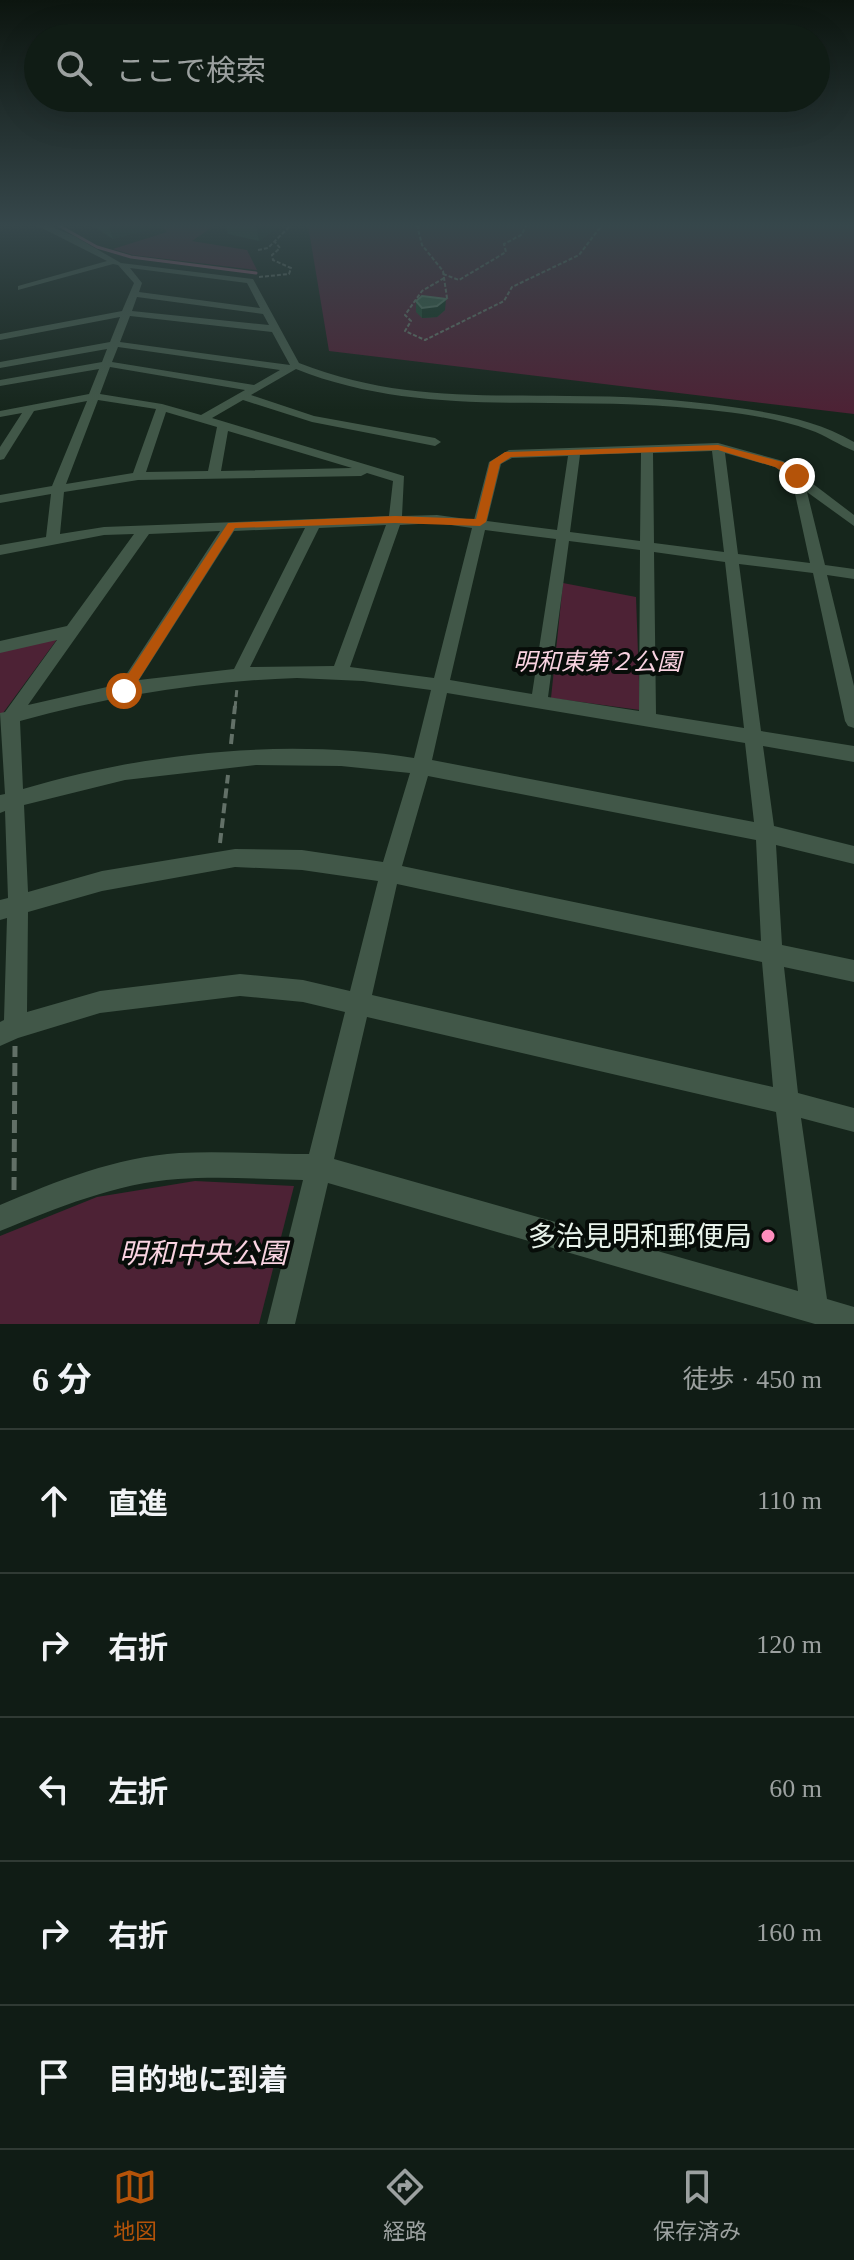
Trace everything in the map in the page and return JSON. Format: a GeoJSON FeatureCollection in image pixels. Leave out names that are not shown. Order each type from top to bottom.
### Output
{"type":"FeatureCollection","features":[{"type":"Feature","properties":{"kind":"street"},"geometry":{"type":"LineString","coordinates":[[21,288],[26,287]]}},
{"type":"Feature","properties":{"kind":"street"},"geometry":{"type":"LineString","coordinates":[[53,539],[58,488],[137,287]]}},
{"type":"Feature","properties":{"kind":"street"},"geometry":{"type":"LineString","coordinates":[[254,287],[292,366]]}},
{"type":"Feature","properties":{"kind":"street"},"geometry":{"type":"LineString","coordinates":[[135,294],[266,312]]}},
{"type":"Feature","properties":{"kind":"street"},"geometry":{"type":"LineString","coordinates":[[0,337],[128,313],[275,329]]}},
{"type":"Feature","properties":{"kind":"street"},"geometry":{"type":"LineString","coordinates":[[0,365],[116,344],[292,366],[352,385],[432,398],[572,399],[727,409],[822,429],[854,447]]}},
{"type":"Feature","properties":{"kind":"street"},"geometry":{"type":"LineString","coordinates":[[0,383],[108,364],[255,388]]}},
{"type":"Feature","properties":{"kind":"street"},"geometry":{"type":"LineString","coordinates":[[204,418],[292,366]]}},
{"type":"Feature","properties":{"kind":"street"},"geometry":{"type":"LineString","coordinates":[[0,414],[95,396],[162,407],[204,418],[400,479],[395,519],[340,673]]}},
{"type":"Feature","properties":{"kind":"street"},"geometry":{"type":"LineString","coordinates":[[242,396],[312,419],[435,442]]}},
{"type":"Feature","properties":{"kind":"street"},"geometry":{"type":"LineString","coordinates":[[138,476],[162,407]]}},
{"type":"Feature","properties":{"kind":"street"},"geometry":{"type":"LineString","coordinates":[[0,456],[30,409]]}},
{"type":"Feature","properties":{"kind":"street"},"geometry":{"type":"LineString","coordinates":[[214,474],[223,425]]}},
{"type":"Feature","properties":{"kind":"street"},"geometry":{"type":"LineString","coordinates":[[718,447],[765,832],[772,952],[787,1102],[814,1309]]}},
{"type":"Feature","properties":{"kind":"street"},"geometry":{"type":"LineString","coordinates":[[281,1324],[390,873],[421,767],[495,462],[509,454],[718,447],[779,464],[854,522]]}},
{"type":"Feature","properties":{"kind":"street"},"geometry":{"type":"LineString","coordinates":[[647,449],[647,719]]}},
{"type":"Feature","properties":{"kind":"street"},"geometry":{"type":"LineString","coordinates":[[539,702],[575,451]]}},
{"type":"Feature","properties":{"kind":"street"},"geometry":{"type":"LineString","coordinates":[[0,499],[138,476],[378,472]]}},
{"type":"Feature","properties":{"kind":"street"},"geometry":{"type":"LineString","coordinates":[[797,476],[854,721]]}},
{"type":"Feature","properties":{"kind":"street"},"geometry":{"type":"LineString","coordinates":[[0,550],[53,539],[145,529],[395,519],[480,522],[854,574]]}},
{"type":"Feature","properties":{"kind":"street"},"geometry":{"type":"LineString","coordinates":[[238,676],[315,522]]}},
{"type":"Feature","properties":{"kind":"street"},"geometry":{"type":"LineString","coordinates":[[124,691],[231,525]]}},
{"type":"Feature","properties":{"kind":"street"},"geometry":{"type":"LineString","coordinates":[[145,529],[5,718],[8,1030],[100,1002],[240,985],[303,991],[854,1120]]}},
{"type":"Feature","properties":{"kind":"street"},"geometry":{"type":"LineString","coordinates":[[0,647],[70,631]]}},
{"type":"Feature","properties":{"kind":"street"},"geometry":{"type":"LineString","coordinates":[[5,718],[124,691],[238,676],[340,673],[439,686],[854,754]]}},
{"type":"Feature","properties":{"kind":"street"},"geometry":{"type":"LineString","coordinates":[[8,802],[146,770],[279,757],[343,758],[421,767],[765,832],[854,855]]}},
{"type":"Feature","properties":{"kind":"street"},"geometry":{"type":"LineString","coordinates":[[9,906],[102,881],[235,858],[302,860],[390,873],[854,971]]}},
{"type":"Feature","properties":{"kind":"street"},"geometry":{"type":"LineString","coordinates":[[7,1214],[114,1177],[177,1166],[318,1167],[854,1321]]}},
{"type":"Feature","properties":{"kind":"path"},"geometry":{"type":"LineString","coordinates":[[429,287],[422,291],[405,315],[411,321],[405,331],[425,340],[504,301],[512,287]]}},
{"type":"Feature","properties":{"kind":"path"},"geometry":{"type":"LineString","coordinates":[[445,287],[447,298]]}},
{"type":"Feature","properties":{"kind":"path"},"geometry":{"type":"LineString","coordinates":[[7,1214],[8,1030]]}},
{"type":"Feature","properties":{"kind":"green space"},"geometry":{"type":"Polygon","coordinates":[[[318,287],[854,287],[854,414],[329,351],[318,287]]]}},
{"type":"Feature","properties":{"kind":"green space","name":"明和東第２公園"},"geometry":{"type":"Polygon","coordinates":[[[563,583],[636,597],[640,710],[551,698],[563,583]]]}},
{"type":"Feature","properties":{"kind":"green space"},"geometry":{"type":"Polygon","coordinates":[[[58,638],[3,713],[0,714],[0,650],[58,638]]]}},
{"type":"Feature","properties":{"kind":"green space","name":"明和中央公園"},"geometry":{"type":"Polygon","coordinates":[[[195,1181],[294,1186],[259,1324],[0,1324],[0,1236],[97,1197],[195,1181]]]}},
{"type":"Feature","properties":{"kind":"building"},"geometry":{"type":"Polygon","coordinates":[[[422,296],[446,299],[437,306],[422,308],[416,301],[422,296]]]}},
{"type":"Feature","properties":{"kind":"place","name":"多治見明和郵便局"},"geometry":{"type":"Point","coordinates":[768,1236]}},
{"type":"Feature","properties":{"kind":"route"},"geometry":{"type":"LineString","coordinates":[[124,691],[231,525],[395,519],[480,522],[495,462],[509,454],[718,447],[779,464],[797,476]]}}]}
